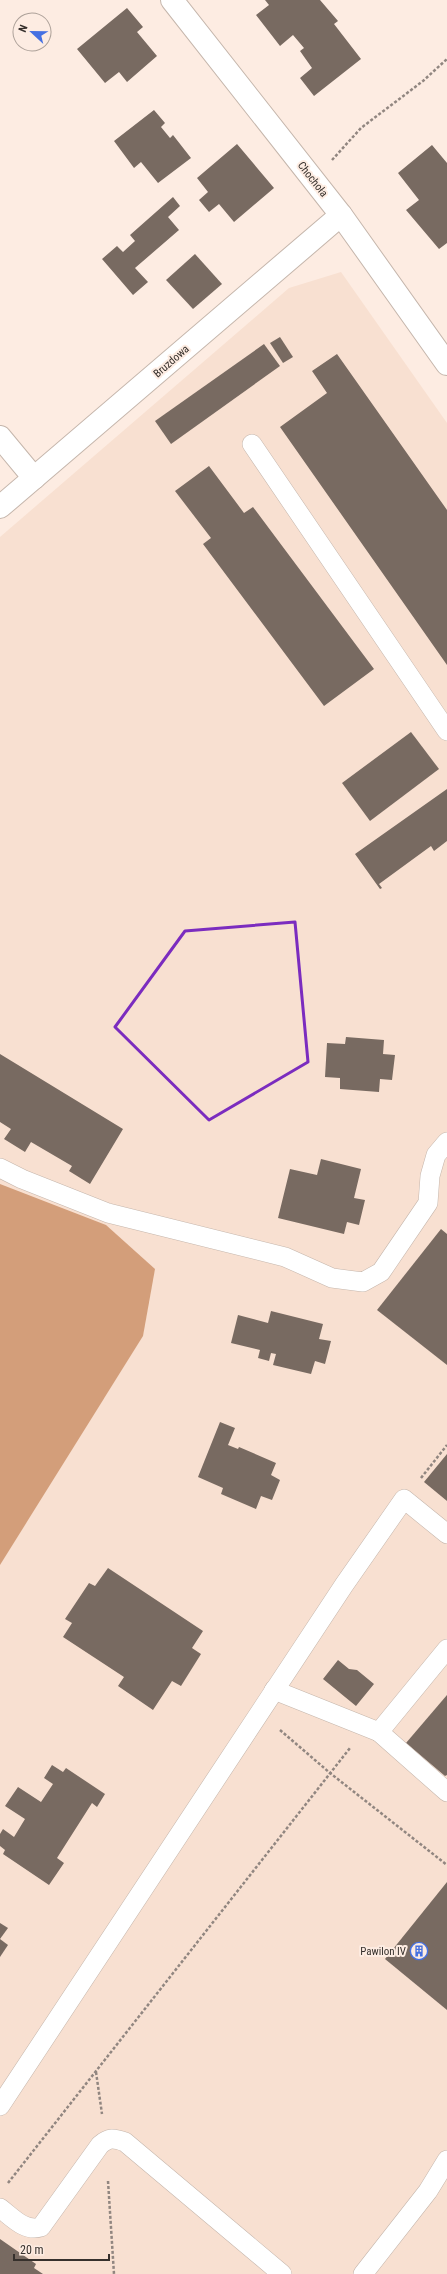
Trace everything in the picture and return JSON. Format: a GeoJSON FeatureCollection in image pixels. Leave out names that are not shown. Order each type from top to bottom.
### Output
{"type":"FeatureCollection","features":[{"type":"Feature","properties":{"kind":"street","name":"Chochoła"},"geometry":{"type":"LineString","coordinates":[[172,0],[341,215],[447,364]]}},
{"type":"Feature","properties":{"kind":"street","name":"Bruzdowa"},"geometry":{"type":"LineString","coordinates":[[0,507],[341,215]]}},
{"type":"Feature","properties":{"kind":"street"},"geometry":{"type":"LineString","coordinates":[[0,437],[34,478]]}},
{"type":"Feature","properties":{"kind":"lane"},"geometry":{"type":"LineString","coordinates":[[252,444],[447,731]]}},
{"type":"Feature","properties":{"kind":"lane"},"geometry":{"type":"LineString","coordinates":[[0,1168],[22,1179],[108,1213],[285,1257],[332,1278],[363,1282],[381,1272],[428,1202],[430,1176],[436,1154],[447,1142]]}},
{"type":"Feature","properties":{"kind":"lane"},"geometry":{"type":"LineString","coordinates":[[0,2106],[274,1690],[404,1499],[447,1534]]}},
{"type":"Feature","properties":{"kind":"lane"},"geometry":{"type":"LineString","coordinates":[[373,1730],[447,1649]]}},
{"type":"Feature","properties":{"kind":"lane"},"geometry":{"type":"LineString","coordinates":[[274,1690],[373,1730],[447,1792]]}},
{"type":"Feature","properties":{"kind":"lane"},"geometry":{"type":"LineString","coordinates":[[0,2208],[23,2226],[32,2230],[41,2227],[100,2145],[106,2140],[114,2138],[125,2142],[282,2274]]}},
{"type":"Feature","properties":{"kind":"lane"},"geometry":{"type":"LineString","coordinates":[[362,2274],[428,2191],[447,2160]]}},
{"type":"Feature","properties":{"kind":"path"},"geometry":{"type":"LineString","coordinates":[[314,180],[361,128],[423,81],[447,59]]}},
{"type":"Feature","properties":{"kind":"path"},"geometry":{"type":"LineString","coordinates":[[404,1499],[447,1445]]}},
{"type":"Feature","properties":{"kind":"path"},"geometry":{"type":"LineString","coordinates":[[259,1713],[330,1773],[447,1865]]}},
{"type":"Feature","properties":{"kind":"path"},"geometry":{"type":"LineString","coordinates":[[5,2188],[330,1773],[373,1730]]}},
{"type":"Feature","properties":{"kind":"path"},"geometry":{"type":"LineString","coordinates":[[96,2072],[106,2140],[114,2274]]}},
{"type":"Feature","properties":{"kind":"highlighted area"},"geometry":{"type":"Polygon","coordinates":[[[295,922],[308,1062],[209,1120],[115,1027],[185,931],[295,922]]]}},
{"type":"Feature","properties":{"kind":"shaded area"},"geometry":{"type":"Polygon","coordinates":[[[341,272],[447,423],[447,2274],[0,2274],[0,537],[289,288],[341,272]]]}},
{"type":"Feature","properties":{"kind":"shaded area"},"geometry":{"type":"Polygon","coordinates":[[[0,1184],[106,1225],[155,1269],[143,1336],[0,1565],[0,1184]]]}},
{"type":"Feature","properties":{"kind":"building"},"geometry":{"type":"Polygon","coordinates":[[[265,0],[320,0],[338,21],[334,24],[361,59],[314,96],[300,78],[312,68],[300,51],[304,48],[293,35],[280,46],[256,15],[269,5],[265,0]]]}},
{"type":"Feature","properties":{"kind":"building"},"geometry":{"type":"Polygon","coordinates":[[[127,8],[143,27],[137,32],[157,56],[127,82],[119,72],[105,83],[77,49],[127,8]]]}},
{"type":"Feature","properties":{"kind":"building"},"geometry":{"type":"Polygon","coordinates":[[[154,110],[165,123],[161,127],[170,138],[173,135],[191,158],[158,183],[141,162],[134,168],[114,141],[154,110]]]}},
{"type":"Feature","properties":{"kind":"building"},"geometry":{"type":"Polygon","coordinates":[[[237,144],[274,188],[234,222],[219,204],[209,212],[199,200],[208,192],[197,178],[237,144]]]}},
{"type":"Feature","properties":{"kind":"building"},"geometry":{"type":"Polygon","coordinates":[[[432,145],[447,163],[447,243],[439,249],[406,210],[419,200],[398,173],[432,145]]]}},
{"type":"Feature","properties":{"kind":"building"},"geometry":{"type":"Polygon","coordinates":[[[173,197],[180,206],[168,217],[179,230],[135,268],[148,282],[133,295],[102,259],[117,246],[123,252],[135,241],[130,235],[173,197]]]}},
{"type":"Feature","properties":{"kind":"building"},"geometry":{"type":"Polygon","coordinates":[[[195,254],[222,284],[193,309],[166,280],[195,254]]]}},
{"type":"Feature","properties":{"kind":"building"},"geometry":{"type":"Polygon","coordinates":[[[280,337],[293,357],[283,363],[270,343],[280,337]]]}},
{"type":"Feature","properties":{"kind":"building"},"geometry":{"type":"Polygon","coordinates":[[[264,344],[280,366],[171,444],[155,421],[264,344]]]}},
{"type":"Feature","properties":{"kind":"building"},"geometry":{"type":"Polygon","coordinates":[[[337,354],[447,510],[447,665],[280,427],[327,393],[312,371],[337,354]]]}},
{"type":"Feature","properties":{"kind":"building"},"geometry":{"type":"Polygon","coordinates":[[[209,466],[244,513],[253,507],[374,669],[324,706],[203,544],[211,538],[175,491],[209,466]]]}},
{"type":"Feature","properties":{"kind":"building"},"geometry":{"type":"Polygon","coordinates":[[[411,732],[439,769],[370,821],[342,783],[411,732]]]}},
{"type":"Feature","properties":{"kind":"building"},"geometry":{"type":"Polygon","coordinates":[[[447,789],[447,841],[434,851],[431,846],[379,884],[382,888],[380,889],[355,854],[447,789]]]}},
{"type":"Feature","properties":{"kind":"building"},"geometry":{"type":"Polygon","coordinates":[[[346,1037],[384,1040],[383,1054],[395,1055],[392,1080],[380,1079],[379,1092],[340,1089],[340,1078],[325,1077],[327,1043],[345,1044],[346,1037]]]}},
{"type":"Feature","properties":{"kind":"building"},"geometry":{"type":"Polygon","coordinates":[[[0,1054],[123,1129],[90,1184],[69,1171],[72,1166],[31,1142],[25,1152],[4,1139],[11,1129],[0,1122],[0,1054]]]}},
{"type":"Feature","properties":{"kind":"building"},"geometry":{"type":"Polygon","coordinates":[[[321,1159],[361,1169],[354,1198],[365,1200],[359,1225],[347,1222],[344,1234],[278,1218],[290,1169],[317,1175],[321,1159]]]}},
{"type":"Feature","properties":{"kind":"building"},"geometry":{"type":"Polygon","coordinates":[[[441,1229],[447,1234],[447,1365],[377,1310],[441,1229]]]}},
{"type":"Feature","properties":{"kind":"building"},"geometry":{"type":"Polygon","coordinates":[[[271,1311],[323,1324],[319,1339],[331,1341],[325,1364],[315,1361],[311,1374],[273,1365],[276,1354],[271,1353],[269,1361],[258,1358],[260,1350],[231,1343],[238,1315],[268,1323],[271,1311]]]}},
{"type":"Feature","properties":{"kind":"building"},"geometry":{"type":"Polygon","coordinates":[[[220,1422],[235,1428],[228,1445],[238,1449],[239,1447],[276,1463],[271,1475],[280,1480],[272,1500],[261,1496],[256,1509],[221,1494],[223,1488],[198,1477],[220,1422]]]}},
{"type":"Feature","properties":{"kind":"building"},"geometry":{"type":"Polygon","coordinates":[[[447,1454],[447,1501],[424,1482],[447,1454]]]}},
{"type":"Feature","properties":{"kind":"building"},"geometry":{"type":"Polygon","coordinates":[[[108,1568],[203,1631],[192,1648],[201,1654],[181,1686],[172,1681],[153,1710],[118,1686],[124,1677],[63,1637],[72,1623],[65,1619],[89,1583],[95,1586],[108,1568]]]}},
{"type":"Feature","properties":{"kind":"building"},"geometry":{"type":"Polygon","coordinates":[[[338,1660],[349,1669],[357,1670],[374,1684],[356,1706],[323,1679],[338,1660]]]}},
{"type":"Feature","properties":{"kind":"building"},"geometry":{"type":"Polygon","coordinates":[[[447,1695],[447,1775],[445,1776],[406,1743],[447,1695]]]}},
{"type":"Feature","properties":{"kind":"building"},"geometry":{"type":"Polygon","coordinates":[[[52,1765],[63,1772],[66,1768],[105,1794],[97,1807],[92,1803],[57,1858],[64,1863],[49,1885],[3,1854],[5,1850],[0,1846],[0,1834],[3,1829],[14,1837],[25,1819],[5,1806],[18,1787],[41,1802],[53,1784],[44,1778],[52,1765]]]}},
{"type":"Feature","properties":{"kind":"building","name":"Pawilon IV"},"geometry":{"type":"Polygon","coordinates":[[[447,1882],[447,2010],[385,1959],[447,1882]]]}},
{"type":"Feature","properties":{"kind":"building"},"geometry":{"type":"Polygon","coordinates":[[[0,1923],[8,1928],[0,1939],[0,1923]]]}},
{"type":"Feature","properties":{"kind":"building"},"geometry":{"type":"Polygon","coordinates":[[[0,1939],[8,1945],[0,1957],[0,1939]]]}},
{"type":"Feature","properties":{"kind":"building"},"geometry":{"type":"Polygon","coordinates":[[[0,2239],[36,2264],[34,2268],[43,2274],[0,2274],[0,2239]]]}},
{"type":"Feature","properties":{"kind":"place","name":"Pawilon IV"},"geometry":{"type":"Point","coordinates":[419,1951]}}]}
